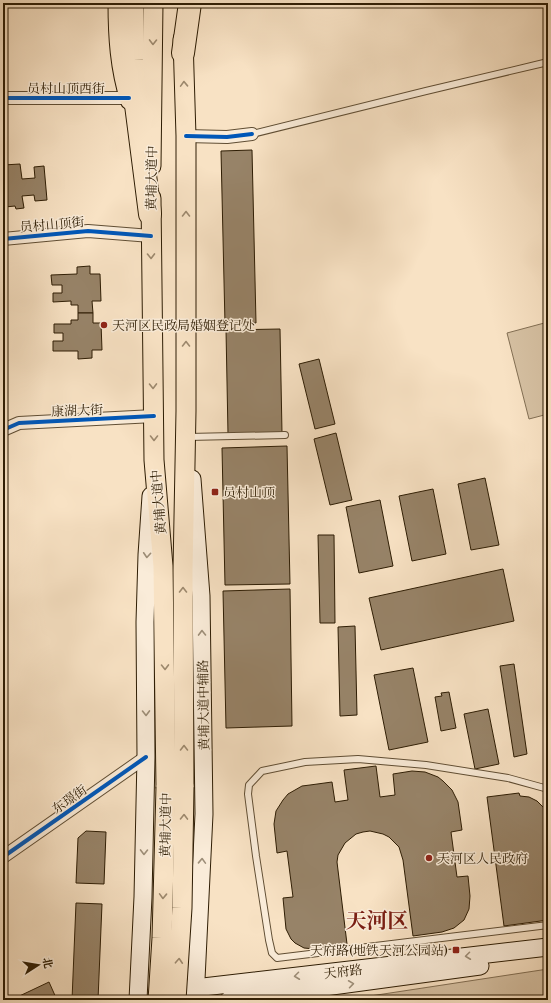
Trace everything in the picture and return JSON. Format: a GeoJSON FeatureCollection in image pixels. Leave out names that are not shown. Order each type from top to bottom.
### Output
{"type":"FeatureCollection","features":[{"type":"Feature","properties":{"kind":"highway"},"geometry":{"type":"LineString","coordinates":[[132,3],[133,76],[150,214]]}},
{"type":"Feature","properties":{"kind":"highway"},"geometry":{"type":"LineString","coordinates":[[184,53],[190,3]]}},
{"type":"Feature","properties":{"kind":"main road"},"geometry":{"type":"LineString","coordinates":[[118,3],[119,50],[123,76],[139,128]]}},
{"type":"Feature","properties":{"kind":"main road","name":"黄埔大道中"},"geometry":{"type":"LineString","coordinates":[[153,3],[150,214],[154,460],[163,566],[175,787],[182,884],[176,1000]]}},
{"type":"Feature","properties":{"kind":"main road","name":"黄埔大道中"},"geometry":{"type":"LineString","coordinates":[[158,1000],[162,924],[175,787],[183,570],[186,411],[186,136],[182,3]]}},
{"type":"Feature","properties":{"kind":"main road"},"geometry":{"type":"LineString","coordinates":[[184,53],[199,3]]}},
{"type":"Feature","properties":{"kind":"main road","name":"黄埔大道中辅路"},"geometry":{"type":"LineString","coordinates":[[186,411],[201,596],[204,814],[196,994]]}},
{"type":"Feature","properties":{"kind":"main road"},"geometry":{"type":"LineString","coordinates":[[139,998],[144,897],[146,757],[144,622],[154,460]]}},
{"type":"Feature","properties":{"kind":"main road"},"geometry":{"type":"LineString","coordinates":[[144,897],[158,920],[168,923],[186,920],[192,915],[201,900]]}},
{"type":"Feature","properties":{"kind":"main road","name":"天府路"},"geometry":{"type":"LineString","coordinates":[[139,998],[154,992],[196,994],[548,947]]}},
{"type":"Feature","properties":{"kind":"main road","name":"天府路"},"geometry":{"type":"LineString","coordinates":[[229,1000],[548,958]]}},
{"type":"Feature","properties":{"kind":"street","name":"员村山顶西街"},"geometry":{"type":"LineString","coordinates":[[3,98],[129,98]]}},
{"type":"Feature","properties":{"kind":"street"},"geometry":{"type":"LineString","coordinates":[[186,136],[227,138],[252,134]]}},
{"type":"Feature","properties":{"kind":"street","name":"员村山顶街"},"geometry":{"type":"LineString","coordinates":[[3,239],[88,231],[151,236]]}},
{"type":"Feature","properties":{"kind":"street","name":"康湖大街"},"geometry":{"type":"LineString","coordinates":[[3,430],[19,423],[154,416]]}},
{"type":"Feature","properties":{"kind":"street","name":"东璟街"},"geometry":{"type":"LineString","coordinates":[[3,857],[146,757]]}},
{"type":"Feature","properties":{"kind":"lane"},"geometry":{"type":"LineString","coordinates":[[252,134],[548,62]]}},
{"type":"Feature","properties":{"kind":"lane"},"geometry":{"type":"LineString","coordinates":[[188,436],[285,435]]}},
{"type":"Feature","properties":{"kind":"lane"},"geometry":{"type":"LineString","coordinates":[[548,790],[508,778],[426,765],[358,759],[306,762],[262,771],[249,785],[248,794],[269,940],[272,953],[277,958],[548,925]]}},
{"type":"Feature","properties":{"kind":"shaded area"},"geometry":{"type":"Polygon","coordinates":[[[548,322],[548,414],[529,419],[507,333],[548,322]]]}},
{"type":"Feature","properties":{"kind":"shaded area"},"geometry":{"type":"Polygon","coordinates":[[[548,969],[548,1000],[344,1000],[548,969]]]}},
{"type":"Feature","properties":{"kind":"building"},"geometry":{"type":"Polygon","coordinates":[[[252,150],[256,323],[225,324],[221,151],[252,150]]]}},
{"type":"Feature","properties":{"kind":"building"},"geometry":{"type":"Polygon","coordinates":[[[20,164],[22,179],[35,178],[34,167],[44,166],[47,200],[35,201],[34,195],[22,196],[24,208],[16,209],[15,206],[5,207],[3,165],[20,164]]]}},
{"type":"Feature","properties":{"kind":"building"},"geometry":{"type":"Polygon","coordinates":[[[90,266],[90,274],[100,274],[101,301],[92,301],[93,313],[78,313],[78,305],[71,305],[71,301],[53,302],[53,293],[62,293],[62,285],[52,285],[51,275],[77,274],[77,267],[90,266]]]}},
{"type":"Feature","properties":{"kind":"building"},"geometry":{"type":"Polygon","coordinates":[[[78,313],[93,313],[93,323],[101,323],[102,350],[92,350],[92,358],[78,359],[78,351],[53,351],[53,341],[63,341],[63,333],[54,333],[54,324],[71,324],[71,320],[78,320],[78,313]]]}},
{"type":"Feature","properties":{"kind":"building"},"geometry":{"type":"Polygon","coordinates":[[[280,329],[282,433],[228,434],[226,330],[280,329]]]}},
{"type":"Feature","properties":{"kind":"building"},"geometry":{"type":"Polygon","coordinates":[[[319,359],[335,424],[315,429],[299,364],[319,359]]]}},
{"type":"Feature","properties":{"kind":"building"},"geometry":{"type":"Polygon","coordinates":[[[336,433],[352,500],[330,505],[314,439],[336,433]]]}},
{"type":"Feature","properties":{"kind":"building"},"geometry":{"type":"Polygon","coordinates":[[[287,446],[290,584],[225,585],[222,448],[287,446]]]}},
{"type":"Feature","properties":{"kind":"building"},"geometry":{"type":"Polygon","coordinates":[[[485,478],[499,545],[471,550],[458,484],[485,478]]]}},
{"type":"Feature","properties":{"kind":"building"},"geometry":{"type":"Polygon","coordinates":[[[433,489],[446,554],[412,561],[399,496],[433,489]]]}},
{"type":"Feature","properties":{"kind":"building"},"geometry":{"type":"Polygon","coordinates":[[[380,500],[393,566],[359,573],[346,507],[380,500]]]}},
{"type":"Feature","properties":{"kind":"building"},"geometry":{"type":"Polygon","coordinates":[[[318,535],[334,535],[335,623],[320,623],[318,535]]]}},
{"type":"Feature","properties":{"kind":"building"},"geometry":{"type":"Polygon","coordinates":[[[503,569],[514,621],[381,650],[369,598],[503,569]]]}},
{"type":"Feature","properties":{"kind":"building"},"geometry":{"type":"Polygon","coordinates":[[[290,589],[292,726],[226,728],[223,591],[290,589]]]}},
{"type":"Feature","properties":{"kind":"building"},"geometry":{"type":"Polygon","coordinates":[[[355,626],[357,715],[340,716],[338,627],[355,626]]]}},
{"type":"Feature","properties":{"kind":"building"},"geometry":{"type":"Polygon","coordinates":[[[514,664],[527,754],[514,757],[500,666],[514,664]]]}},
{"type":"Feature","properties":{"kind":"building"},"geometry":{"type":"Polygon","coordinates":[[[413,668],[428,742],[389,750],[374,675],[413,668]]]}},
{"type":"Feature","properties":{"kind":"building"},"geometry":{"type":"Polygon","coordinates":[[[449,692],[456,728],[441,731],[435,697],[442,696],[441,693],[449,692]]]}},
{"type":"Feature","properties":{"kind":"building"},"geometry":{"type":"Polygon","coordinates":[[[488,709],[499,764],[475,769],[464,714],[488,709]]]}},
{"type":"Feature","properties":{"kind":"building","name":"天河区人民政府"},"geometry":{"type":"Polygon","coordinates":[[[376,766],[380,797],[395,795],[393,774],[412,771],[425,772],[438,777],[452,790],[458,802],[462,830],[451,832],[457,877],[468,876],[470,896],[469,909],[464,920],[454,928],[442,932],[413,936],[403,860],[399,847],[389,837],[383,834],[370,831],[363,832],[356,834],[345,843],[338,855],[337,862],[347,944],[315,949],[304,948],[291,939],[286,929],[283,898],[293,897],[287,851],[277,853],[274,824],[276,811],[288,794],[302,786],[332,782],[335,802],[348,800],[344,770],[376,766]]]}},
{"type":"Feature","properties":{"kind":"building"},"geometry":{"type":"Polygon","coordinates":[[[519,793],[520,796],[529,797],[537,801],[544,808],[548,818],[548,920],[504,926],[487,797],[519,793]]]}},
{"type":"Feature","properties":{"kind":"building"},"geometry":{"type":"Polygon","coordinates":[[[86,831],[106,832],[104,884],[76,883],[78,838],[86,831]]]}},
{"type":"Feature","properties":{"kind":"building"},"geometry":{"type":"Polygon","coordinates":[[[76,903],[102,904],[98,1000],[72,1000],[76,903]]]}},
{"type":"Feature","properties":{"kind":"building"},"geometry":{"type":"Polygon","coordinates":[[[49,982],[57,1000],[11,1000],[49,982]]]}},
{"type":"Feature","properties":{"kind":"cycle path"},"geometry":{"type":"LineString","coordinates":[[3,98],[129,98]]}},
{"type":"Feature","properties":{"kind":"cycle path"},"geometry":{"type":"LineString","coordinates":[[186,136],[227,137],[252,134]]}},
{"type":"Feature","properties":{"kind":"cycle path"},"geometry":{"type":"LineString","coordinates":[[3,239],[88,231],[151,236]]}},
{"type":"Feature","properties":{"kind":"cycle path"},"geometry":{"type":"LineString","coordinates":[[3,430],[19,423],[154,416]]}},
{"type":"Feature","properties":{"kind":"cycle path"},"geometry":{"type":"LineString","coordinates":[[3,857],[146,757]]}},
{"type":"Feature","properties":{"kind":"place","name":"天河区民政局婚姻登记处"},"geometry":{"type":"Point","coordinates":[104,325]}},
{"type":"Feature","properties":{"kind":"place","name":"员村山顶"},"geometry":{"type":"Point","coordinates":[215,492]}},
{"type":"Feature","properties":{"kind":"place","name":"天河区人民政府"},"geometry":{"type":"Point","coordinates":[429,858]}},
{"type":"Feature","properties":{"kind":"place","name":"天府路(地铁天河公园站)"},"geometry":{"type":"Point","coordinates":[456,950]}},
{"type":"Feature","properties":{"kind":"district","name":"天河区"},"geometry":{"type":"Point","coordinates":[377,921]}}]}
